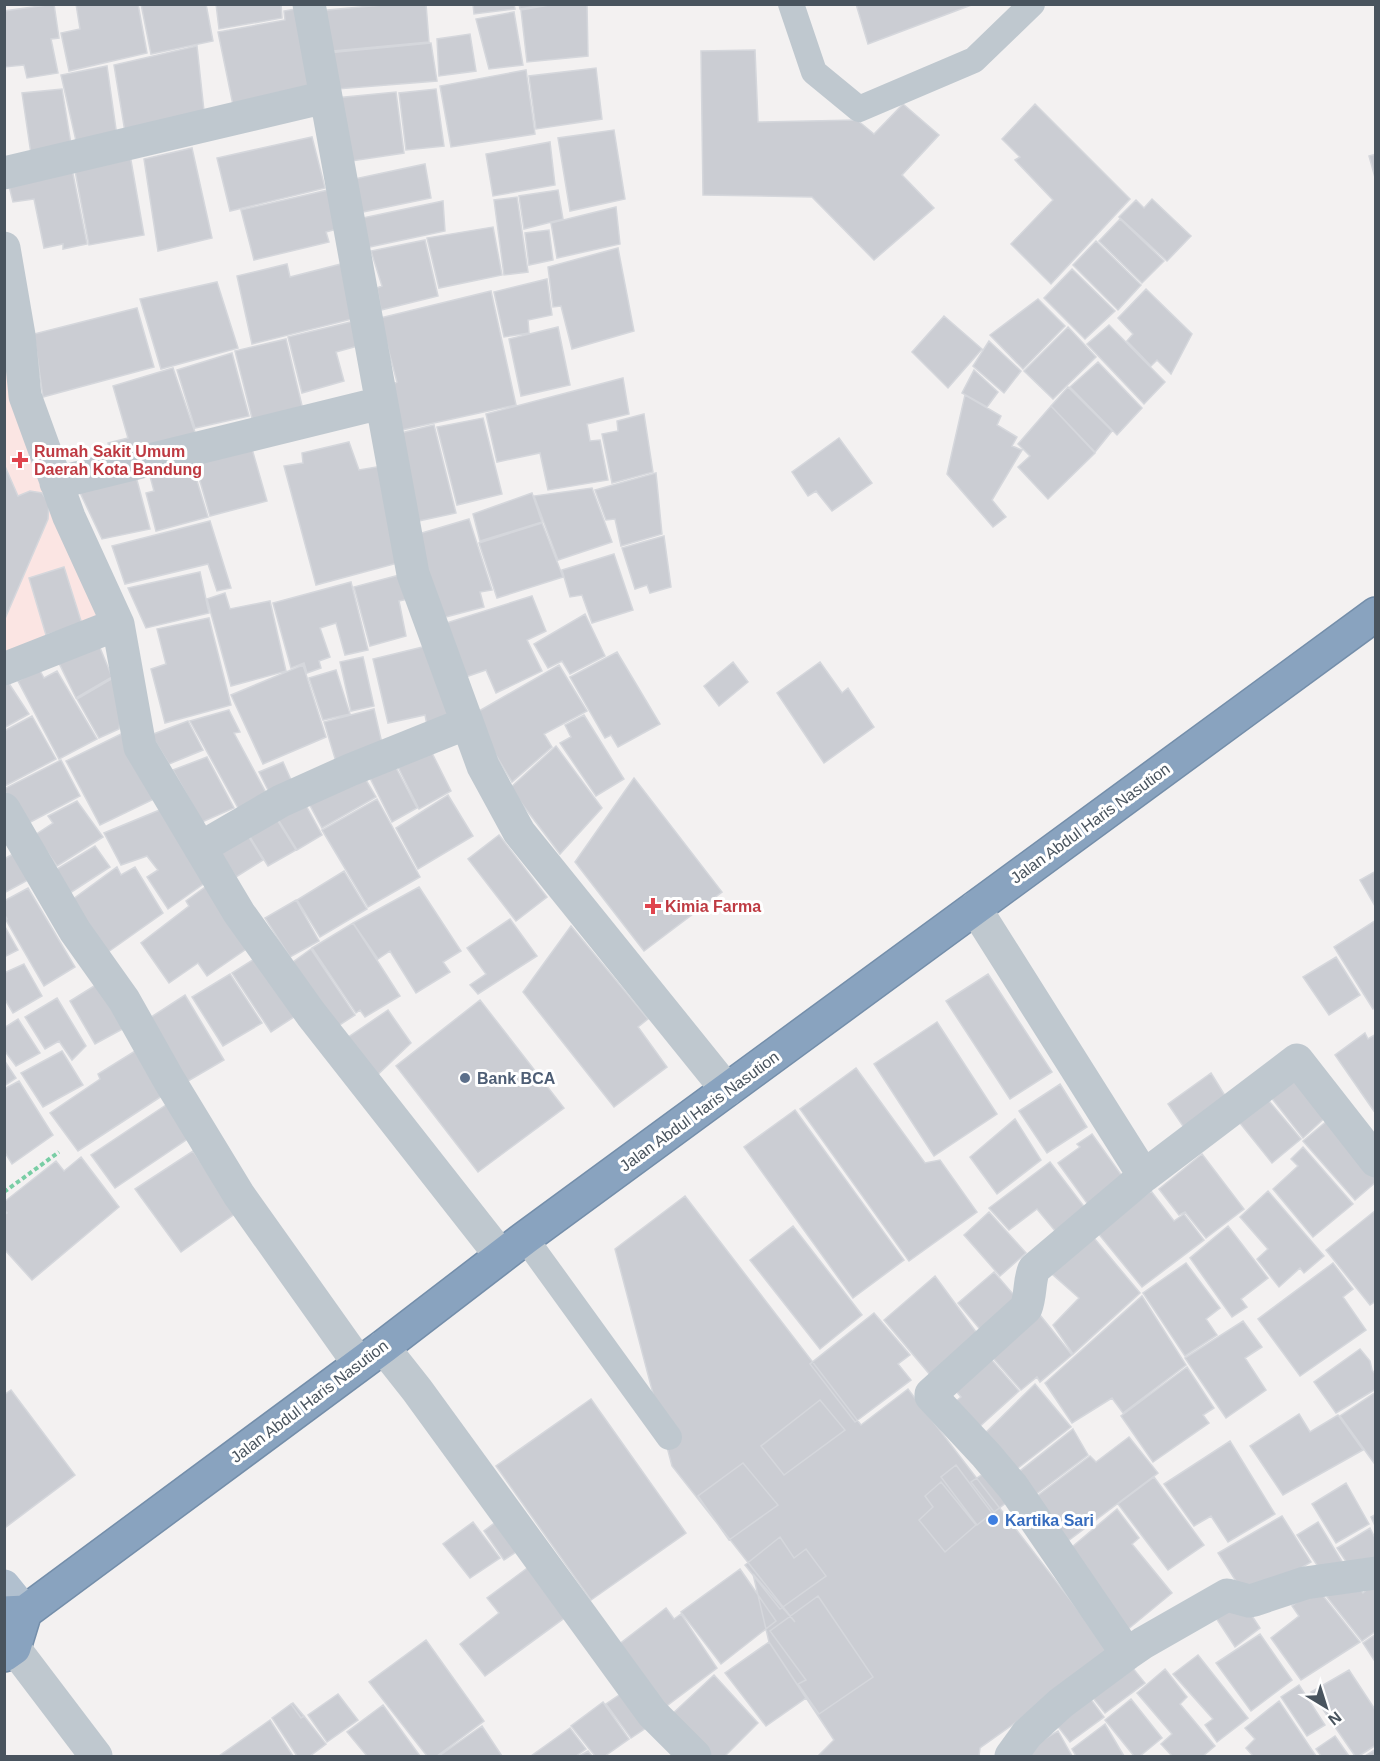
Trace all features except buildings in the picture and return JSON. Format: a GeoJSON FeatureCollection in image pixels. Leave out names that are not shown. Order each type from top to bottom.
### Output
{"type":"FeatureCollection","features":[{"type":"Feature","properties":{"kind":"highway","name":"Jalan Abdul Haris Nasution"},"geometry":{"type":"LineString","coordinates":[[15,1612],[371,1355],[513,1247],[1376,614]]}},
{"type":"Feature","properties":{"kind":"highway"},"geometry":{"type":"LineString","coordinates":[[9,1651],[15,1612]]}},
{"type":"Feature","properties":{"kind":"main road"},"geometry":{"type":"LineString","coordinates":[[4,1586],[15,1612]]}},
{"type":"Feature","properties":{"kind":"street"},"geometry":{"type":"LineString","coordinates":[[309,4],[413,574],[483,766],[519,832],[727,1090]]}},
{"type":"Feature","properties":{"kind":"street"},"geometry":{"type":"LineString","coordinates":[[4,173],[326,97]]}},
{"type":"Feature","properties":{"kind":"street"},"geometry":{"type":"LineString","coordinates":[[4,248],[19,335],[25,396],[56,483],[118,624],[140,747],[239,913],[311,1014],[513,1247]]}},
{"type":"Feature","properties":{"kind":"street"},"geometry":{"type":"LineString","coordinates":[[56,483],[381,403]]}},
{"type":"Feature","properties":{"kind":"street"},"geometry":{"type":"LineString","coordinates":[[4,669],[118,624]]}},
{"type":"Feature","properties":{"kind":"street"},"geometry":{"type":"LineString","coordinates":[[200,848],[291,797],[350,770],[467,723]]}},
{"type":"Feature","properties":{"kind":"street"},"geometry":{"type":"LineString","coordinates":[[4,809],[75,931],[124,1000],[169,1080],[239,1195],[371,1355],[417,1390],[652,1713],[695,1756]]}},
{"type":"Feature","properties":{"kind":"street"},"geometry":{"type":"LineString","coordinates":[[975,908],[1144,1176]]}},
{"type":"Feature","properties":{"kind":"street"},"geometry":{"type":"LineString","coordinates":[[1127,1654],[1013,1487],[931,1396],[1026,1308],[1029,1301],[1030,1278],[1034,1269],[1144,1176],[1297,1060],[1376,1161]]}},
{"type":"Feature","properties":{"kind":"street"},"geometry":{"type":"LineString","coordinates":[[1011,1756],[1027,1734],[1061,1703],[1143,1643],[1227,1595],[1249,1601],[1305,1583],[1376,1573]]}},
{"type":"Feature","properties":{"kind":"street"},"geometry":{"type":"LineString","coordinates":[[9,1651],[96,1756]]}},
{"type":"Feature","properties":{"kind":"lane"},"geometry":{"type":"LineString","coordinates":[[790,4],[814,72],[859,109],[974,60],[1032,4]]}},
{"type":"Feature","properties":{"kind":"lane"},"geometry":{"type":"LineString","coordinates":[[513,1247],[669,1437]]}},
{"type":"Feature","properties":{"kind":"path"},"geometry":{"type":"LineString","coordinates":[[4,1192],[59,1152]]}},
{"type":"Feature","properties":{"kind":"shaded area","name":"Rumah Sakit Umum Daerah Kota Bandung"},"geometry":{"type":"Polygon","coordinates":[[[4,312],[111,619],[4,664],[4,312]]]}},
{"type":"Feature","properties":{"kind":"place","name":"Rumah Sakit Umum Daerah Kota Bandung"},"geometry":{"type":"Point","coordinates":[20,460]}},
{"type":"Feature","properties":{"kind":"place","name":"Kimia Farma"},"geometry":{"type":"Point","coordinates":[653,906]}},
{"type":"Feature","properties":{"kind":"place","name":"Bank BCA"},"geometry":{"type":"Point","coordinates":[465,1078]}},
{"type":"Feature","properties":{"kind":"place","name":"Kartika Sari"},"geometry":{"type":"Point","coordinates":[993,1520]}}]}
